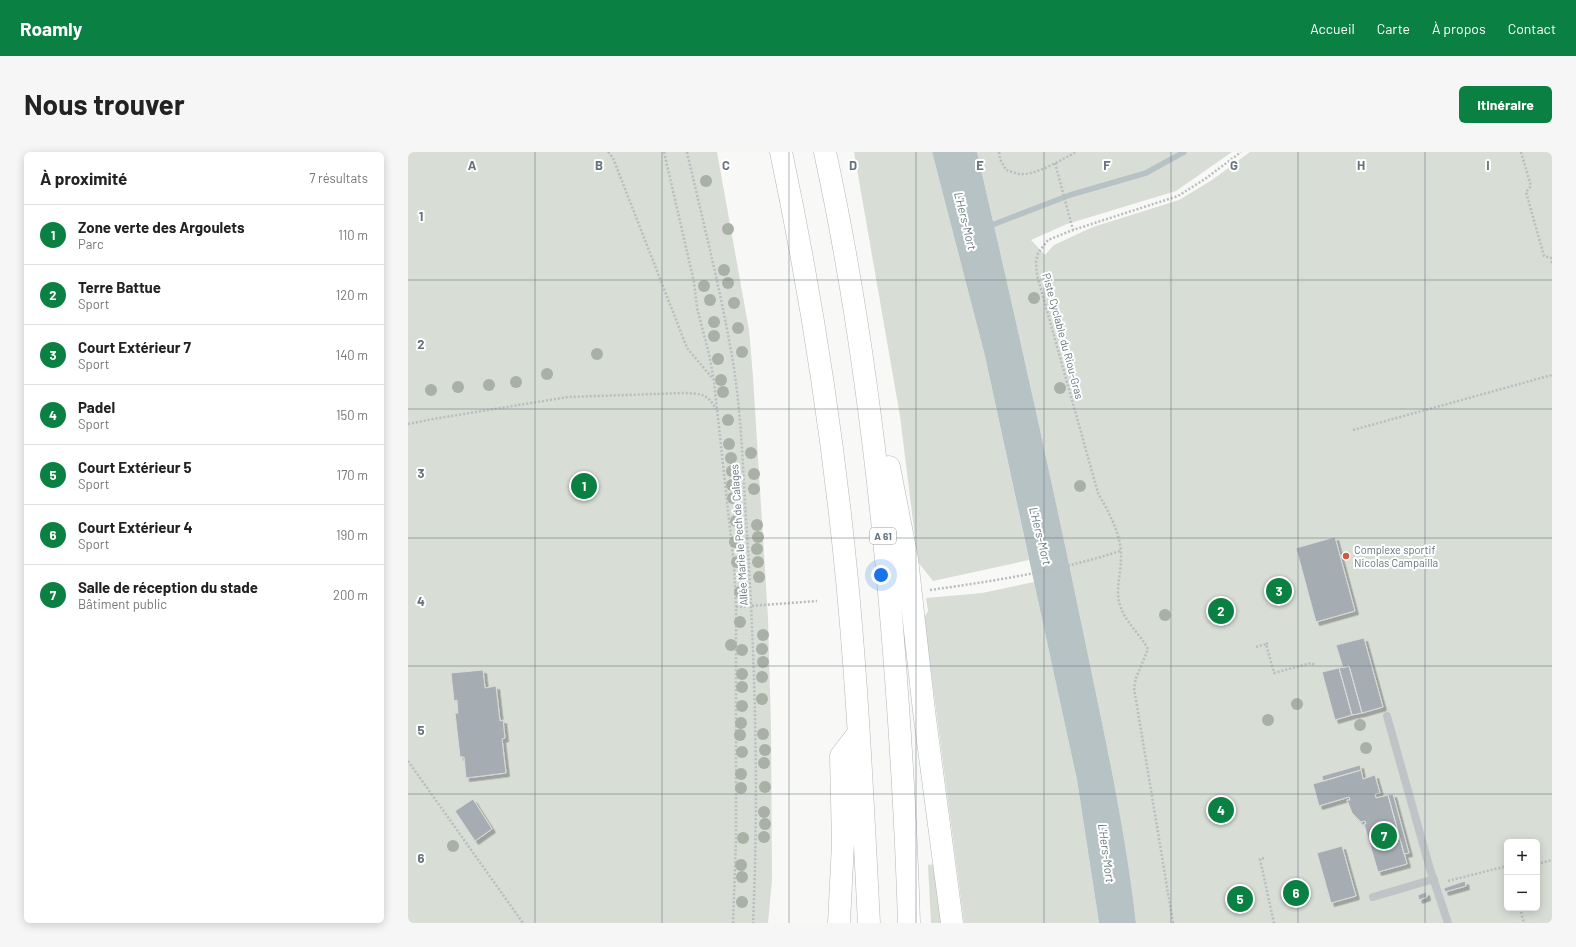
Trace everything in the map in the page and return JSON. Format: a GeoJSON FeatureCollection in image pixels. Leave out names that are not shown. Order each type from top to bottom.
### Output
{"type":"FeatureCollection","features":[{"type":"Feature","properties":{"kind":"highway"},"geometry":{"type":"LineString","coordinates":[[781,152],[806,279],[826,400],[848,581],[869,923]]}},
{"type":"Feature","properties":{"kind":"highway","name":"A 61"},"geometry":{"type":"LineString","coordinates":[[825,152],[846,259],[873,440],[886,564],[899,717],[908,923]]}},
{"type":"Feature","properties":{"kind":"highway"},"geometry":{"type":"LineString","coordinates":[[856,322],[884,440],[907,559],[924,711],[952,923]]}},
{"type":"Feature","properties":{"kind":"highway"},"geometry":{"type":"LineString","coordinates":[[839,923],[842,843],[841,756],[858,734]]}},
{"type":"Feature","properties":{"kind":"lane"},"geometry":{"type":"LineString","coordinates":[[1387,716],[1448,923]]}},
{"type":"Feature","properties":{"kind":"lane"},"geometry":{"type":"LineString","coordinates":[[1373,898],[1435,882]]}},
{"type":"Feature","properties":{"kind":"path"},"geometry":{"type":"LineString","coordinates":[[608,152],[616,164],[688,348],[714,381]]}},
{"type":"Feature","properties":{"kind":"path"},"geometry":{"type":"LineString","coordinates":[[664,152],[694,282],[697,308],[709,354],[714,381],[734,566],[736,608],[736,840],[733,923]]}},
{"type":"Feature","properties":{"kind":"path","name":"Allée Marie le Pech de Calages"},"geometry":{"type":"LineString","coordinates":[[686,152],[721,297],[733,363],[740,424],[752,606],[756,800],[753,923]]}},
{"type":"Feature","properties":{"kind":"path"},"geometry":{"type":"LineString","coordinates":[[999,152],[1000,159],[1006,170],[1020,174],[1030,173],[1055,163],[1076,152]]}},
{"type":"Feature","properties":{"kind":"path","name":"Piste Cyclable du Riou-Gras"},"geometry":{"type":"LineString","coordinates":[[1121,551],[1111,518],[1098,493],[1037,275],[1036,262],[1038,253],[1048,240],[1073,230],[1178,196],[1205,179],[1242,152]]}},
{"type":"Feature","properties":{"kind":"path"},"geometry":{"type":"LineString","coordinates":[[1521,152],[1531,186],[1526,192],[1544,256],[1551,258],[1552,263]]}},
{"type":"Feature","properties":{"kind":"path"},"geometry":{"type":"LineString","coordinates":[[1055,163],[1073,230]]}},
{"type":"Feature","properties":{"kind":"path"},"geometry":{"type":"LineString","coordinates":[[1353,430],[1552,375]]}},
{"type":"Feature","properties":{"kind":"path"},"geometry":{"type":"LineString","coordinates":[[408,424],[568,397],[623,394],[702,394],[711,400],[717,412]]}},
{"type":"Feature","properties":{"kind":"path"},"geometry":{"type":"LineString","coordinates":[[925,591],[1001,580],[1098,558],[1121,551],[1118,576],[1120,605],[1126,618],[1144,641],[1148,649],[1146,657],[1136,678],[1134,688],[1173,923]]}},
{"type":"Feature","properties":{"kind":"path"},"geometry":{"type":"LineString","coordinates":[[736,608],[817,601]]}},
{"type":"Feature","properties":{"kind":"path"},"geometry":{"type":"LineString","coordinates":[[1256,647],[1267,644],[1274,673],[1280,670],[1311,664],[1315,665]]}},
{"type":"Feature","properties":{"kind":"path"},"geometry":{"type":"LineString","coordinates":[[408,761],[523,923]]}},
{"type":"Feature","properties":{"kind":"path"},"geometry":{"type":"LineString","coordinates":[[1264,858],[1260,859],[1274,923]]}},
{"type":"Feature","properties":{"kind":"path"},"geometry":{"type":"LineString","coordinates":[[1540,863],[1552,860]]}},
{"type":"Feature","properties":{"kind":"path"},"geometry":{"type":"LineString","coordinates":[[1435,882],[1504,867]]}},
{"type":"Feature","properties":{"kind":"path"},"geometry":{"type":"LineString","coordinates":[[1521,911],[1524,923]]}},
{"type":"Feature","properties":{"kind":"shaded area"},"geometry":{"type":"Polygon","coordinates":[[[408,152],[717,152],[749,330],[753,377],[768,618],[771,729],[772,879],[768,923],[408,923],[408,152]]]}},
{"type":"Feature","properties":{"kind":"shaded area"},"geometry":{"type":"Polygon","coordinates":[[[854,152],[932,152],[985,356],[1029,560],[933,581],[918,562],[900,416],[854,152]]]}},
{"type":"Feature","properties":{"kind":"shaded area","name":"Complexe sportif Nicolas Campailla"},"geometry":{"type":"Polygon","coordinates":[[[977,152],[1232,152],[1176,191],[1067,224],[1031,240],[1045,255],[1054,245],[1093,227],[1179,200],[1212,180],[1250,152],[1552,152],[1552,923],[1136,923],[1120,813],[1106,740],[1018,331],[977,152]]]}},
{"type":"Feature","properties":{"kind":"shaded area"},"geometry":{"type":"Polygon","coordinates":[[[1034,582],[1077,780],[1099,923],[964,923],[924,618],[928,611],[926,598],[982,593],[1034,582]]]}},
{"type":"Feature","properties":{"kind":"shaded area"},"geometry":{"type":"Polygon","coordinates":[[[935,864],[942,923],[931,923],[928,865],[935,864]]]}},
{"type":"Feature","properties":{"kind":"water","name":"L'Hers-Mort"},"geometry":{"type":"Polygon","coordinates":[[[932,152],[977,152],[1045,451],[1098,704],[1120,813],[1136,923],[1099,923],[1077,780],[985,356],[932,152]]]}},
{"type":"Feature","properties":{"kind":"building"},"geometry":{"type":"Polygon","coordinates":[[[1335,537],[1355,611],[1316,622],[1296,548],[1335,537]]]}},
{"type":"Feature","properties":{"kind":"building"},"geometry":{"type":"Polygon","coordinates":[[[1364,638],[1383,707],[1362,713],[1349,666],[1343,668],[1336,645],[1364,638]]]}},
{"type":"Feature","properties":{"kind":"building"},"geometry":{"type":"Polygon","coordinates":[[[1349,666],[1362,713],[1352,715],[1339,668],[1349,666]]]}},
{"type":"Feature","properties":{"kind":"building"},"geometry":{"type":"Polygon","coordinates":[[[1339,668],[1352,715],[1335,720],[1322,672],[1339,668]]]}},
{"type":"Feature","properties":{"kind":"building"},"geometry":{"type":"Polygon","coordinates":[[[483,670],[485,688],[496,686],[500,721],[503,720],[505,738],[502,739],[506,773],[466,778],[464,757],[460,757],[455,713],[458,713],[457,700],[454,701],[451,673],[483,670]]]}},
{"type":"Feature","properties":{"kind":"building"},"geometry":{"type":"Polygon","coordinates":[[[1360,765],[1361,770],[1323,781],[1322,776],[1360,765]]]}},
{"type":"Feature","properties":{"kind":"building"},"geometry":{"type":"Polygon","coordinates":[[[1361,770],[1363,779],[1375,775],[1380,793],[1375,794],[1376,798],[1388,795],[1407,864],[1378,872],[1364,824],[1366,824],[1365,821],[1361,822],[1352,813],[1347,800],[1350,800],[1349,797],[1319,806],[1313,784],[1361,770]]]}},
{"type":"Feature","properties":{"kind":"building"},"geometry":{"type":"Polygon","coordinates":[[[1393,794],[1409,853],[1404,854],[1388,795],[1393,794]]]}},
{"type":"Feature","properties":{"kind":"building"},"geometry":{"type":"Polygon","coordinates":[[[473,799],[492,829],[475,841],[455,811],[473,799]]]}},
{"type":"Feature","properties":{"kind":"building"},"geometry":{"type":"Polygon","coordinates":[[[1342,846],[1356,896],[1331,903],[1317,853],[1342,846]]]}},
{"type":"Feature","properties":{"kind":"building"},"geometry":{"type":"Polygon","coordinates":[[[1465,881],[1466,886],[1445,892],[1444,888],[1465,881]]]}},
{"type":"Feature","properties":{"kind":"building"},"geometry":{"type":"Polygon","coordinates":[[[1426,892],[1427,897],[1419,900],[1418,895],[1426,892]]]}},
{"type":"Feature","properties":{"kind":"waterway"},"geometry":{"type":"LineString","coordinates":[[987,227],[1070,195],[1146,173],[1184,152]]}},
{"type":"Feature","properties":{"kind":"place","name":"Zone verte des Argoulets"},"geometry":{"type":"Point","coordinates":[584,486]}},
{"type":"Feature","properties":{"kind":"place","name":"Complexe sportif Nicolas Campailla"},"geometry":{"type":"Point","coordinates":[1346,556]}},
{"type":"Feature","properties":{"kind":"place","name":"Court Extérieur 7"},"geometry":{"type":"Point","coordinates":[1279,591]}},
{"type":"Feature","properties":{"kind":"place","name":"Terre Battue"},"geometry":{"type":"Point","coordinates":[1221,611]}},
{"type":"Feature","properties":{"kind":"place","name":"Padel"},"geometry":{"type":"Point","coordinates":[1221,810]}},
{"type":"Feature","properties":{"kind":"place","name":"Salle de réception du stade"},"geometry":{"type":"Point","coordinates":[1384,836]}},
{"type":"Feature","properties":{"kind":"place","name":"Court Extérieur 4"},"geometry":{"type":"Point","coordinates":[1296,893]}},
{"type":"Feature","properties":{"kind":"place","name":"Court Extérieur 5"},"geometry":{"type":"Point","coordinates":[1240,899]}}]}
